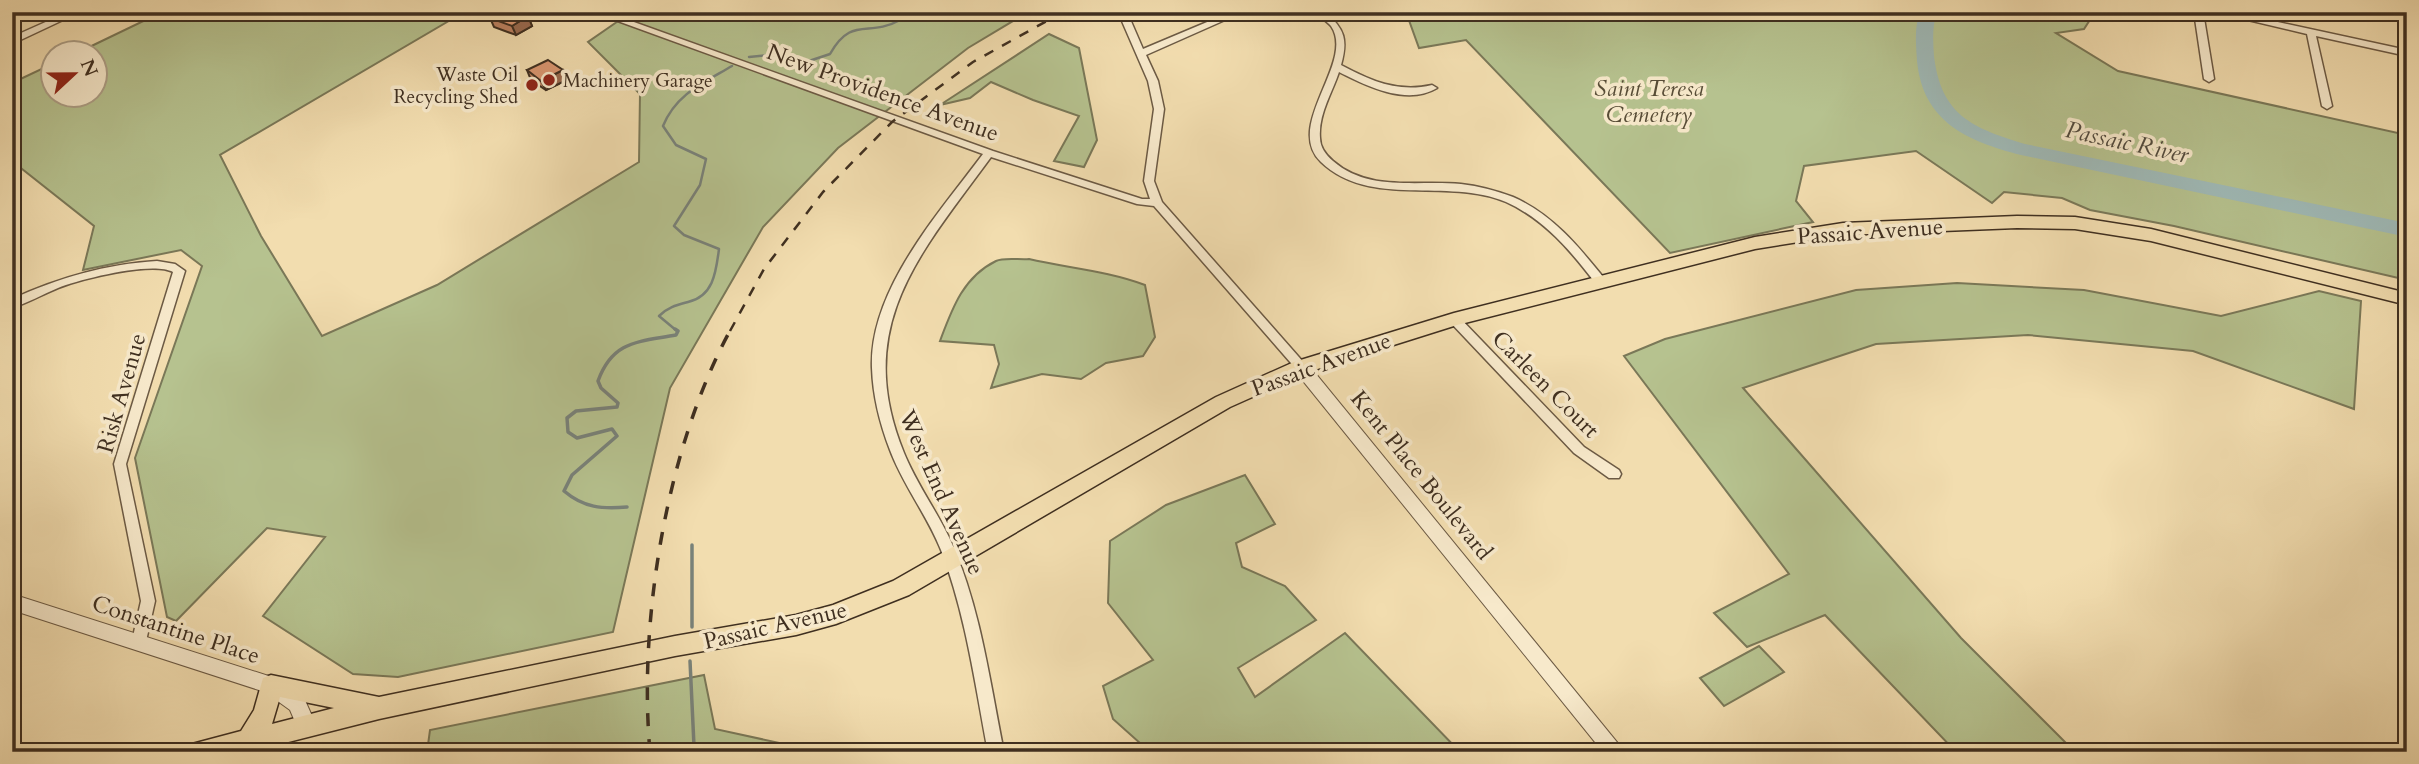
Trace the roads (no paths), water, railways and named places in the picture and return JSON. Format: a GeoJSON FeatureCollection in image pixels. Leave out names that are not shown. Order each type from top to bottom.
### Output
{"type":"FeatureCollection","features":[{"type":"Feature","properties":{"kind":"main road","name":"Passaic Avenue"},"geometry":{"type":"LineString","coordinates":[[201,752],[379,708],[675,646],[796,625],[869,602],[952,560],[1223,402],[1301,366],[1454,319],[1755,243],[1823,230],[2057,222],[2151,235],[2407,299]]}},
{"type":"Feature","properties":{"kind":"main road"},"geometry":{"type":"LineString","coordinates":[[248,741],[265,713],[271,684],[379,708]]}},
{"type":"Feature","properties":{"kind":"street"},"geometry":{"type":"LineString","coordinates":[[12,41],[76,12]]}},
{"type":"Feature","properties":{"kind":"street","name":"New Providence Avenue"},"geometry":{"type":"LineString","coordinates":[[597,12],[989,153],[1141,202],[1157,203]]}},
{"type":"Feature","properties":{"kind":"street"},"geometry":{"type":"LineString","coordinates":[[1122,12],[1153,81],[1159,109],[1149,181],[1157,203]]}},
{"type":"Feature","properties":{"kind":"street"},"geometry":{"type":"LineString","coordinates":[[1140,54],[1239,12]]}},
{"type":"Feature","properties":{"kind":"street"},"geometry":{"type":"LineString","coordinates":[[1319,12],[1335,24],[1341,34],[1315,137],[1317,151],[1331,165],[1352,177],[1377,184],[1464,188],[1510,200],[1553,226],[1600,281]]}},
{"type":"Feature","properties":{"kind":"street"},"geometry":{"type":"LineString","coordinates":[[2198,12],[2209,79]]}},
{"type":"Feature","properties":{"kind":"street"},"geometry":{"type":"LineString","coordinates":[[2218,12],[2407,53]]}},
{"type":"Feature","properties":{"kind":"street"},"geometry":{"type":"LineString","coordinates":[[2311,33],[2327,106]]}},
{"type":"Feature","properties":{"kind":"street"},"geometry":{"type":"LineString","coordinates":[[1335,66],[1390,90],[1411,93],[1432,88]]}},
{"type":"Feature","properties":{"kind":"street","name":"West End Avenue"},"geometry":{"type":"LineString","coordinates":[[989,153],[911,260],[886,313],[879,341],[877,370],[879,400],[886,426],[952,560],[965,603],[996,752]]}},
{"type":"Feature","properties":{"kind":"street","name":"Kent Place Boulevard"},"geometry":{"type":"LineString","coordinates":[[1157,203],[1301,366],[1615,752]]}},
{"type":"Feature","properties":{"kind":"street","name":"Risk Avenue"},"geometry":{"type":"LineString","coordinates":[[12,304],[57,285],[151,264],[176,266],[179,276],[141,389],[120,464],[148,601],[139,642]]}},
{"type":"Feature","properties":{"kind":"street","name":"Carleen Court"},"geometry":{"type":"LineString","coordinates":[[1454,319],[1580,450],[1614,474]]}},
{"type":"Feature","properties":{"kind":"street","name":"Constantine Place"},"geometry":{"type":"LineString","coordinates":[[12,602],[271,684],[297,704],[306,725]]}},
{"type":"Feature","properties":{"kind":"waterway"},"geometry":{"type":"LineString","coordinates":[[749,57],[779,54],[809,61],[830,54],[838,42],[853,31],[889,25],[900,20],[898,12]]}},
{"type":"Feature","properties":{"kind":"waterway","name":"Passaic River"},"geometry":{"type":"LineString","coordinates":[[1929,12],[1924,40],[1927,73],[1933,91],[1952,118],[1982,136],[2021,149],[2407,230]]}},
{"type":"Feature","properties":{"kind":"waterway"},"geometry":{"type":"LineString","coordinates":[[677,331],[659,316],[669,308],[697,299],[703,294],[712,281],[719,249],[684,235],[674,226],[700,185],[706,159],[676,145],[663,126],[683,97],[732,66]]}},
{"type":"Feature","properties":{"kind":"waterway"},"geometry":{"type":"LineString","coordinates":[[627,507],[594,506],[579,501],[564,491],[572,475],[617,436],[612,429],[577,438],[568,432],[567,418],[576,411],[617,407],[618,403],[601,388],[598,381],[611,358],[629,345],[676,335],[678,331],[675,329]]}},
{"type":"Feature","properties":{"kind":"waterway"},"geometry":{"type":"LineString","coordinates":[[692,545],[692,627]]}},
{"type":"Feature","properties":{"kind":"waterway"},"geometry":{"type":"LineString","coordinates":[[690,661],[694,746],[700,752]]}},
{"type":"Feature","properties":{"kind":"railway"},"geometry":{"type":"LineString","coordinates":[[730,330],[764,269],[823,192],[892,122],[973,62],[1063,12]]}},
{"type":"Feature","properties":{"kind":"railway"},"geometry":{"type":"LineString","coordinates":[[2394,12],[2407,14]]}},
{"type":"Feature","properties":{"kind":"railway"},"geometry":{"type":"LineString","coordinates":[[650,752],[647,701],[649,647],[653,591],[662,534],[690,425],[709,375],[730,330]]}},
{"type":"Feature","properties":{"kind":"place","name":"Machinery Garage"},"geometry":{"type":"Point","coordinates":[549,80]}},
{"type":"Feature","properties":{"kind":"place","name":"Waste Oil Recycling Shed"},"geometry":{"type":"Point","coordinates":[532,85]}},
{"type":"Feature","properties":{"kind":"park label","name":"Saint Teresa Cemetery"},"geometry":{"type":"Point","coordinates":[1649,101]}}]}
